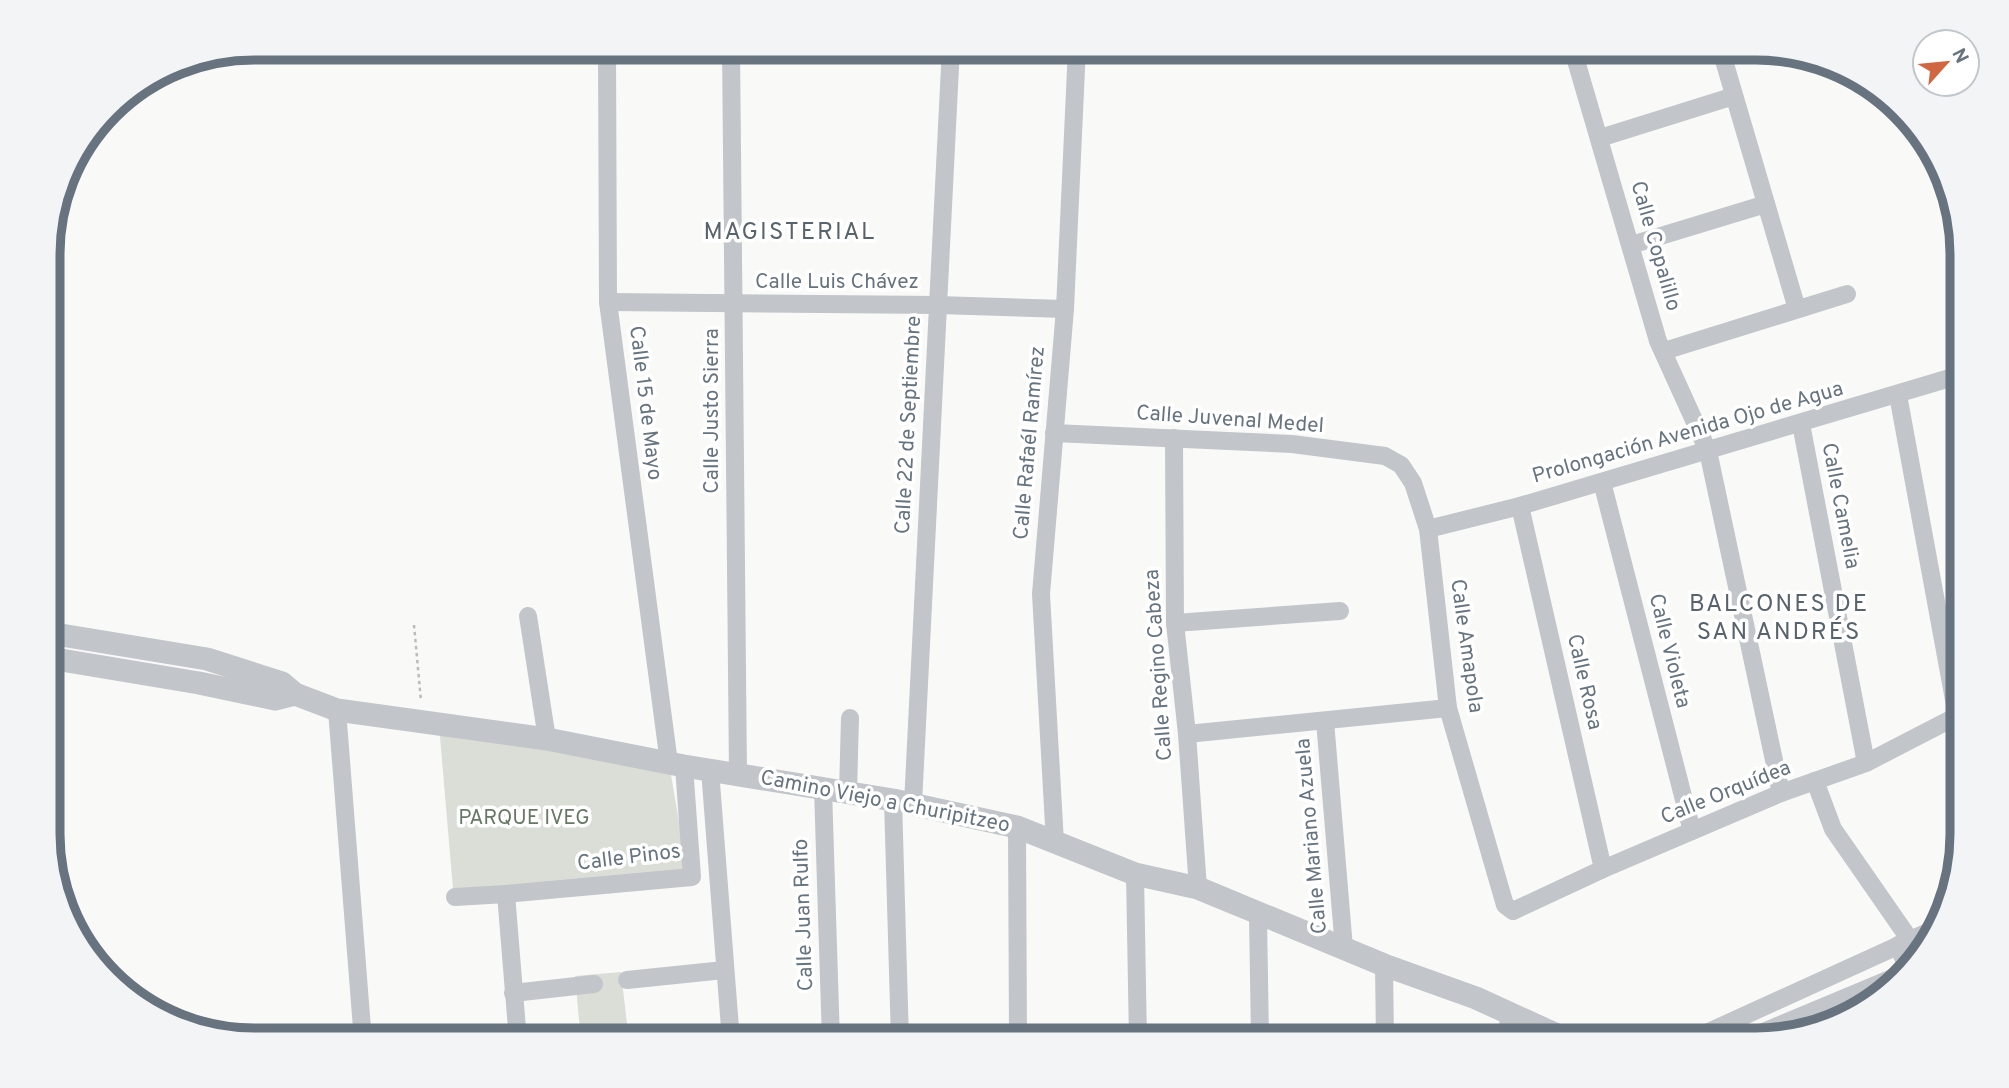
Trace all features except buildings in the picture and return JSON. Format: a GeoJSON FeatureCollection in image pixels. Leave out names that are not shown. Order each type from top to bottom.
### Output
{"type":"FeatureCollection","features":[{"type":"Feature","properties":{"kind":"street","name":"Calle 15 de Mayo"},"geometry":{"type":"LineString","coordinates":[[607,60],[608,302],[676,765]]}},
{"type":"Feature","properties":{"kind":"street","name":"Calle Justo Sierra"},"geometry":{"type":"LineString","coordinates":[[731,60],[738,774]]}},
{"type":"Feature","properties":{"kind":"street","name":"Calle 22 de Septiembre"},"geometry":{"type":"LineString","coordinates":[[900,1028],[903,802],[938,305],[950,60]]}},
{"type":"Feature","properties":{"kind":"street","name":"Calle Rafaél Ramírez"},"geometry":{"type":"LineString","coordinates":[[1055,842],[1041,594],[1065,309],[1076,60]]}},
{"type":"Feature","properties":{"kind":"street","name":"Calle Copalillo"},"geometry":{"type":"LineString","coordinates":[[1576,60],[1658,341],[1708,451],[1781,793]]}},
{"type":"Feature","properties":{"kind":"street"},"geometry":{"type":"LineString","coordinates":[[1724,60],[1797,309]]}},
{"type":"Feature","properties":{"kind":"street"},"geometry":{"type":"LineString","coordinates":[[1600,138],[1734,96]]}},
{"type":"Feature","properties":{"kind":"street"},"geometry":{"type":"LineString","coordinates":[[1631,245],[1766,204]]}},
{"type":"Feature","properties":{"kind":"street"},"geometry":{"type":"LineString","coordinates":[[1664,351],[1847,294]]}},
{"type":"Feature","properties":{"kind":"street","name":"Calle Luis Chávez"},"geometry":{"type":"LineString","coordinates":[[608,302],[1065,309]]}},
{"type":"Feature","properties":{"kind":"street","name":"Prolongación Avenida Ojo de Agua"},"geometry":{"type":"LineString","coordinates":[[1428,529],[1520,506],[1950,378]]}},
{"type":"Feature","properties":{"kind":"street","name":"Calle Orquídea"},"geometry":{"type":"LineString","coordinates":[[1898,395],[1950,678]]}},
{"type":"Feature","properties":{"kind":"street","name":"Calle Camelia"},"geometry":{"type":"LineString","coordinates":[[1801,424],[1866,762]]}},
{"type":"Feature","properties":{"kind":"street","name":"Calle Juvenal Medel"},"geometry":{"type":"LineString","coordinates":[[1054,433],[1292,444],[1385,456],[1401,465]]}},
{"type":"Feature","properties":{"kind":"street","name":"Calle Regino Cabeza"},"geometry":{"type":"LineString","coordinates":[[1174,438],[1175,623],[1187,734],[1198,888]]}},
{"type":"Feature","properties":{"kind":"street","name":"Calle Amapola"},"geometry":{"type":"LineString","coordinates":[[1401,465],[1413,483],[1428,529],[1448,708],[1505,905],[1513,911]]}},
{"type":"Feature","properties":{"kind":"street","name":"Calle Violeta"},"geometry":{"type":"LineString","coordinates":[[1602,482],[1692,831]]}},
{"type":"Feature","properties":{"kind":"street","name":"Calle Rosa"},"geometry":{"type":"LineString","coordinates":[[1520,506],[1603,869]]}},
{"type":"Feature","properties":{"kind":"street"},"geometry":{"type":"LineString","coordinates":[[1175,623],[1340,611]]}},
{"type":"Feature","properties":{"kind":"street"},"geometry":{"type":"LineString","coordinates":[[528,616],[547,738]]}},
{"type":"Feature","properties":{"kind":"street","name":"Camino Viejo a Churipitzeo"},"geometry":{"type":"LineString","coordinates":[[60,635],[207,659],[282,683],[295,694],[337,710],[547,738],[676,765],[903,802],[1017,827],[1135,874],[1198,888],[1384,965],[1476,998],[1541,1028]]}},
{"type":"Feature","properties":{"kind":"street","name":"Camino Viejo a Churipitzeo"},"geometry":{"type":"LineString","coordinates":[[60,660],[199,682],[275,699],[295,694]]}},
{"type":"Feature","properties":{"kind":"street"},"geometry":{"type":"LineString","coordinates":[[1187,734],[1448,708]]}},
{"type":"Feature","properties":{"kind":"street"},"geometry":{"type":"LineString","coordinates":[[337,710],[362,1028]]}},
{"type":"Feature","properties":{"kind":"street"},"geometry":{"type":"LineString","coordinates":[[848,793],[850,718]]}},
{"type":"Feature","properties":{"kind":"street","name":"Calle Orquídea"},"geometry":{"type":"LineString","coordinates":[[1513,911],[1603,869],[1781,793],[1866,762],[1950,720]]}},
{"type":"Feature","properties":{"kind":"street","name":"Calle Mariano Azuela"},"geometry":{"type":"LineString","coordinates":[[1325,721],[1344,948]]}},
{"type":"Feature","properties":{"kind":"street","name":"Calle Pinos"},"geometry":{"type":"LineString","coordinates":[[506,894],[692,877],[676,765]]}},
{"type":"Feature","properties":{"kind":"street"},"geometry":{"type":"LineString","coordinates":[[710,770],[730,1028]]}},
{"type":"Feature","properties":{"kind":"street"},"geometry":{"type":"LineString","coordinates":[[1815,781],[1833,829],[1904,943],[1905,957]]}},
{"type":"Feature","properties":{"kind":"street","name":"Calle Juan Rulfo"},"geometry":{"type":"LineString","coordinates":[[823,789],[831,1028]]}},
{"type":"Feature","properties":{"kind":"street"},"geometry":{"type":"LineString","coordinates":[[1017,827],[1018,1028]]}},
{"type":"Feature","properties":{"kind":"street"},"geometry":{"type":"LineString","coordinates":[[1135,874],[1138,1028]]}},
{"type":"Feature","properties":{"kind":"street"},"geometry":{"type":"LineString","coordinates":[[455,897],[506,894],[516,1028]]}},
{"type":"Feature","properties":{"kind":"street"},"geometry":{"type":"LineString","coordinates":[[1258,914],[1260,1028]]}},
{"type":"Feature","properties":{"kind":"street"},"geometry":{"type":"LineString","coordinates":[[1716,1028],[1920,936]]}},
{"type":"Feature","properties":{"kind":"street"},"geometry":{"type":"LineString","coordinates":[[1384,965],[1385,1028]]}},
{"type":"Feature","properties":{"kind":"street"},"geometry":{"type":"LineString","coordinates":[[627,980],[724,970]]}},
{"type":"Feature","properties":{"kind":"street"},"geometry":{"type":"LineString","coordinates":[[513,993],[594,984]]}},
{"type":"Feature","properties":{"kind":"street"},"geometry":{"type":"LineString","coordinates":[[1774,1027],[1878,984]]}},
{"type":"Feature","properties":{"kind":"street"},"geometry":{"type":"LineString","coordinates":[[1508,1013],[1508,1028]]}},
{"type":"Feature","properties":{"kind":"street"},"geometry":{"type":"LineString","coordinates":[[1748,1013],[1750,1028]]}},
{"type":"Feature","properties":{"kind":"path"},"geometry":{"type":"LineString","coordinates":[[414,625],[423,723]]}},
{"type":"Feature","properties":{"kind":"green space","name":"PARQUE IVEG"},"geometry":{"type":"Polygon","coordinates":[[[439,725],[669,763],[689,881],[454,901],[439,725]]]}},
{"type":"Feature","properties":{"kind":"green space"},"geometry":{"type":"Polygon","coordinates":[[[621,972],[627,1028],[580,1028],[575,976],[621,972]]]}},
{"type":"Feature","properties":{"kind":"district","name":"MAGISTERIAL"},"geometry":{"type":"Point","coordinates":[790,233]}},
{"type":"Feature","properties":{"kind":"district","name":"BALCONES DE SAN ANDRÉS"},"geometry":{"type":"Point","coordinates":[1779,619]}}]}
